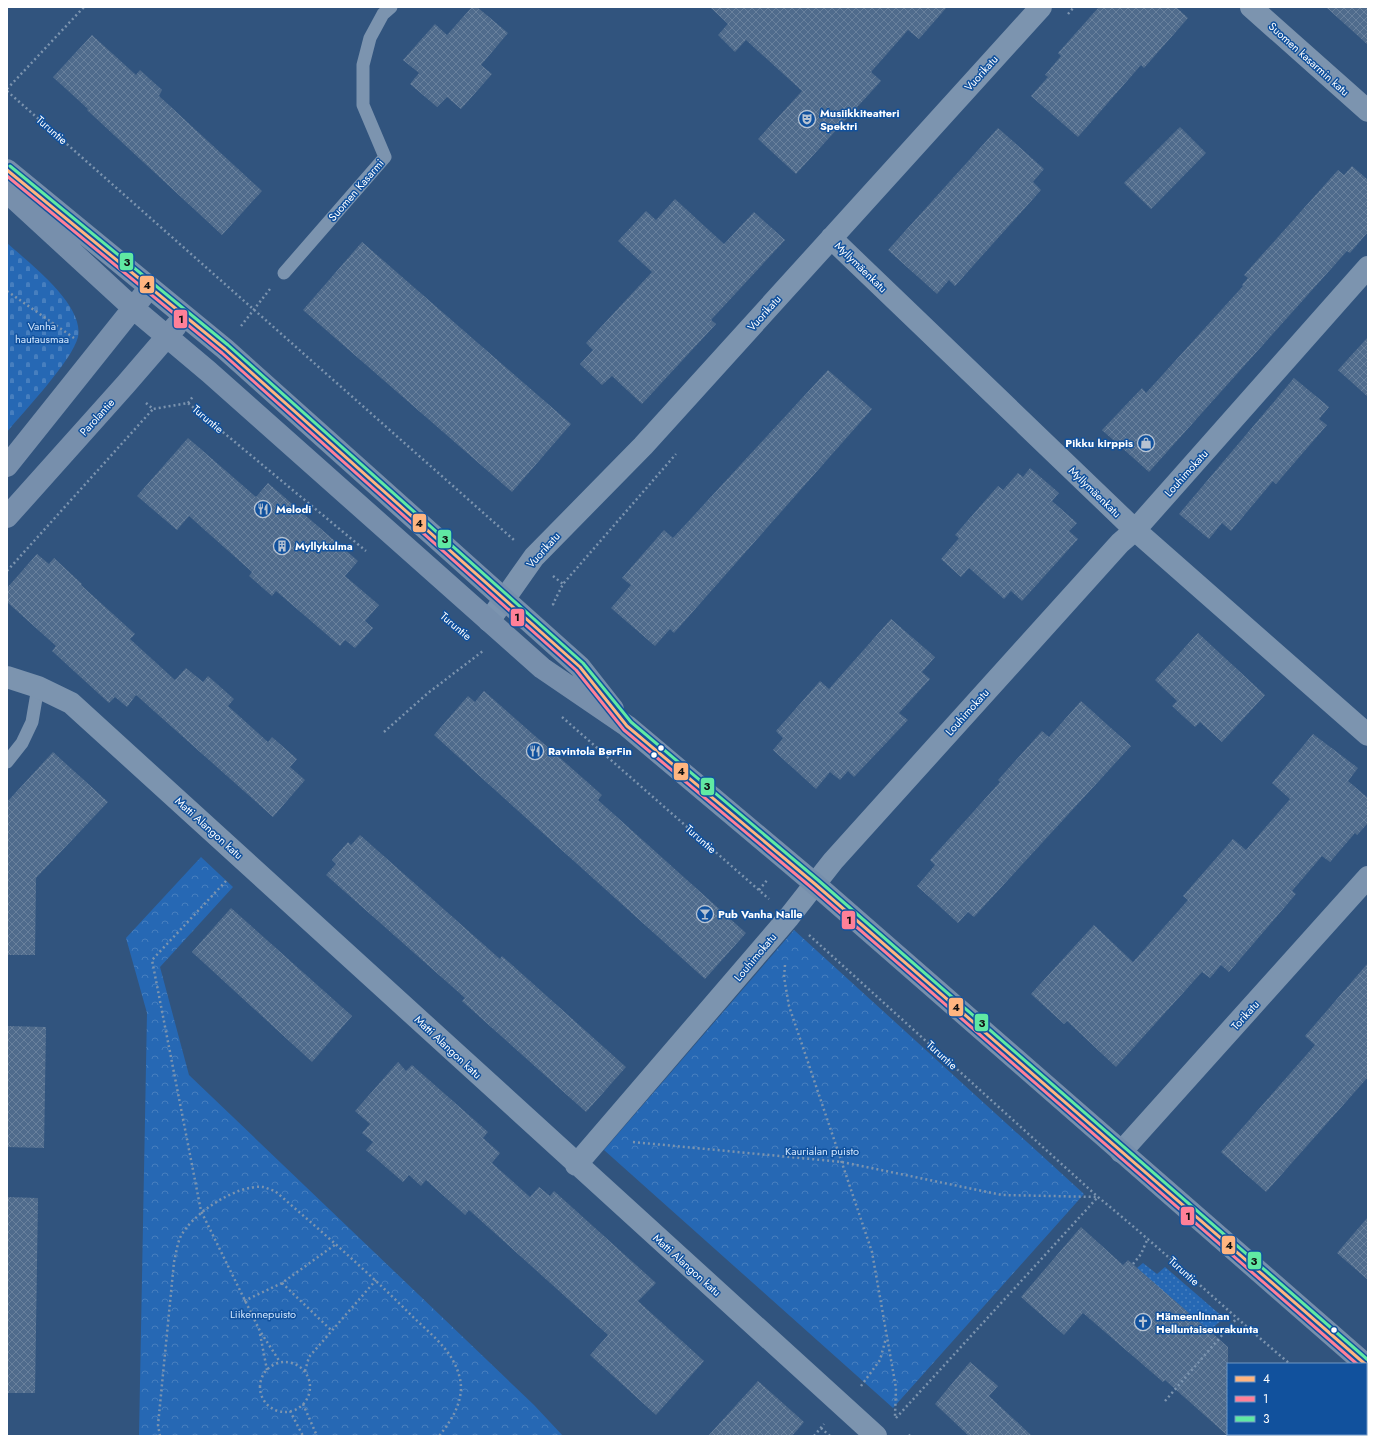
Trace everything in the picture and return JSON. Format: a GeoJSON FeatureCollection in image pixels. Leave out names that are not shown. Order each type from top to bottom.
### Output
{"type":"FeatureCollection","features":[{"type":"Feature","properties":{"kind":"main road"},"geometry":{"type":"LineString","coordinates":[[7,170],[225,349],[580,667],[626,726]]}},
{"type":"Feature","properties":{"kind":"main road"},"geometry":{"type":"LineString","coordinates":[[7,192],[133,308],[542,668],[626,726],[815,884],[1364,1363]]}},
{"type":"Feature","properties":{"kind":"main road"},"geometry":{"type":"LineString","coordinates":[[7,466],[150,286]]}},
{"type":"Feature","properties":{"kind":"main road","name":"Parolantie"},"geometry":{"type":"LineString","coordinates":[[7,517],[126,384],[184,316]]}},
{"type":"Feature","properties":{"kind":"street","name":"Vuorikatu"},"geometry":{"type":"LineString","coordinates":[[488,620],[534,557],[643,446],[1041,7]]}},
{"type":"Feature","properties":{"kind":"street","name":"Suomen kasarmin katu"},"geometry":{"type":"LineString","coordinates":[[1251,7],[1368,111]]}},
{"type":"Feature","properties":{"kind":"street","name":"Myllymäenkatu"},"geometry":{"type":"LineString","coordinates":[[831,238],[1135,530],[1368,735]]}},
{"type":"Feature","properties":{"kind":"street","name":"Louhimokatu"},"geometry":{"type":"LineString","coordinates":[[576,1165],[789,917],[838,855],[1114,549],[1135,530],[1368,267]]}},
{"type":"Feature","properties":{"kind":"street","name":"Matti Alangon katu"},"geometry":{"type":"LineString","coordinates":[[7,677],[38,687],[71,703],[244,859],[869,1434]]}},
{"type":"Feature","properties":{"kind":"street","name":"Torikatu"},"geometry":{"type":"LineString","coordinates":[[1121,1152],[1368,877]]}},
{"type":"Feature","properties":{"kind":"lane","name":"Suomen Kasarmi"},"geometry":{"type":"LineString","coordinates":[[284,273],[385,157],[363,105],[362,65],[370,38],[383,14],[391,7]]}},
{"type":"Feature","properties":{"kind":"lane"},"geometry":{"type":"LineString","coordinates":[[7,762],[22,743],[32,722],[38,687]]}},
{"type":"Feature","properties":{"kind":"path"},"geometry":{"type":"LineString","coordinates":[[7,90],[84,7]]}},
{"type":"Feature","properties":{"kind":"path"},"geometry":{"type":"LineString","coordinates":[[1064,19],[1074,7]]}},
{"type":"Feature","properties":{"kind":"path","name":"Turuntie"},"geometry":{"type":"LineString","coordinates":[[7,90],[563,584]]}},
{"type":"Feature","properties":{"kind":"path"},"geometry":{"type":"LineString","coordinates":[[7,291],[67,332],[94,355]]}},
{"type":"Feature","properties":{"kind":"path"},"geometry":{"type":"LineString","coordinates":[[7,571],[153,409],[126,384]]}},
{"type":"Feature","properties":{"kind":"path","name":"Turuntie"},"geometry":{"type":"LineString","coordinates":[[153,409],[188,403],[370,554]]}},
{"type":"Feature","properties":{"kind":"path"},"geometry":{"type":"LineString","coordinates":[[557,609],[553,604],[563,584],[677,452]]}},
{"type":"Feature","properties":{"kind":"path","name":"Turuntie"},"geometry":{"type":"LineString","coordinates":[[479,645],[489,654]]}},
{"type":"Feature","properties":{"kind":"path"},"geometry":{"type":"LineString","coordinates":[[384,732],[428,693],[485,650]]}},
{"type":"Feature","properties":{"kind":"path","name":"Turuntie"},"geometry":{"type":"LineString","coordinates":[[556,712],[789,917],[1098,1197],[1148,1238],[1289,1363]]}},
{"type":"Feature","properties":{"kind":"path"},"geometry":{"type":"LineString","coordinates":[[244,859],[152,960],[201,1211],[244,1301],[260,1331],[280,1362]]}},
{"type":"Feature","properties":{"kind":"path"},"geometry":{"type":"LineString","coordinates":[[785,963],[784,977],[790,1006],[872,1252],[896,1388],[895,1420],[1098,1197]]}},
{"type":"Feature","properties":{"kind":"path"},"geometry":{"type":"LineString","coordinates":[[597,1140],[653,1143],[842,1162],[1002,1195],[1098,1197]]}},
{"type":"Feature","properties":{"kind":"path"},"geometry":{"type":"LineString","coordinates":[[160,1436],[158,1425],[174,1262],[181,1238],[201,1211],[243,1190],[263,1187],[275,1191],[336,1244],[376,1280],[449,1352],[459,1375],[460,1396],[457,1410],[439,1436]]}},
{"type":"Feature","properties":{"kind":"path"},"geometry":{"type":"LineString","coordinates":[[1133,1264],[1141,1254],[1148,1238]]}},
{"type":"Feature","properties":{"kind":"path"},"geometry":{"type":"LineString","coordinates":[[244,1301],[302,1270],[336,1244]]}},
{"type":"Feature","properties":{"kind":"path"},"geometry":{"type":"LineString","coordinates":[[304,1371],[309,1357],[376,1280]]}},
{"type":"Feature","properties":{"kind":"path"},"geometry":{"type":"LineString","coordinates":[[282,1282],[331,1330]]}},
{"type":"Feature","properties":{"kind":"path"},"geometry":{"type":"LineString","coordinates":[[1165,1401],[1237,1318]]}},
{"type":"Feature","properties":{"kind":"path"},"geometry":{"type":"LineString","coordinates":[[260,1331],[267,1370],[261,1384],[264,1399],[268,1405],[275,1409],[290,1411],[303,1404],[309,1392],[310,1385],[304,1371],[294,1364],[280,1362],[267,1370]]}},
{"type":"Feature","properties":{"kind":"path"},"geometry":{"type":"LineString","coordinates":[[860,1388],[880,1360],[887,1336]]}},
{"type":"Feature","properties":{"kind":"path"},"geometry":{"type":"LineString","coordinates":[[303,1404],[317,1436]]}},
{"type":"Feature","properties":{"kind":"path"},"geometry":{"type":"LineString","coordinates":[[290,1411],[303,1436]]}},
{"type":"Feature","properties":{"kind":"path"},"geometry":{"type":"LineString","coordinates":[[814,1436],[821,1428],[830,1436]]}},
{"type":"Feature","properties":{"kind":"green space","name":"Vanha hautausmaa"},"geometry":{"type":"Polygon","coordinates":[[[7,243],[41,273],[64,298],[73,311],[78,325],[78,337],[67,359],[7,432],[7,243]]]}},
{"type":"Feature","properties":{"kind":"green space","name":"Liikennepuisto"},"geometry":{"type":"Polygon","coordinates":[[[201,857],[233,887],[160,967],[189,1075],[534,1405],[563,1436],[139,1436],[147,1013],[126,938],[201,857]]]}},
{"type":"Feature","properties":{"kind":"green space","name":"Kaurialan puisto"},"geometry":{"type":"Polygon","coordinates":[[[794,930],[1084,1194],[893,1408],[604,1150],[794,930]]]}},
{"type":"Feature","properties":{"kind":"green space"},"geometry":{"type":"Polygon","coordinates":[[[1143,1263],[1157,1274],[1165,1267],[1224,1318],[1209,1331],[1137,1268],[1143,1263]]]}},
{"type":"Feature","properties":{"kind":"building"},"geometry":{"type":"Polygon","coordinates":[[[472,7],[477,7],[508,33],[481,65],[492,74],[461,109],[447,97],[437,107],[410,84],[419,73],[403,60],[435,24],[447,35],[472,7]]]}},
{"type":"Feature","properties":{"kind":"building"},"geometry":{"type":"Polygon","coordinates":[[[710,7],[947,7],[919,39],[908,30],[871,72],[881,81],[796,174],[758,139],[802,91],[746,40],[735,52],[718,35],[728,24],[710,7]]]}},
{"type":"Feature","properties":{"kind":"building"},"geometry":{"type":"Polygon","coordinates":[[[1099,7],[1176,7],[1188,18],[1144,68],[1141,65],[1078,137],[1031,96],[1048,77],[1045,75],[1061,56],[1058,53],[1099,7]]]}},
{"type":"Feature","properties":{"kind":"building"},"geometry":{"type":"Polygon","coordinates":[[[1326,7],[1368,7],[1368,45],[1326,7]]]}},
{"type":"Feature","properties":{"kind":"building"},"geometry":{"type":"Polygon","coordinates":[[[92,35],[136,75],[140,70],[162,90],[159,96],[262,191],[222,235],[53,77],[92,35]]]}},
{"type":"Feature","properties":{"kind":"building"},"geometry":{"type":"Polygon","coordinates":[[[1180,127],[1206,153],[1151,209],[1124,183],[1180,127]]]}},
{"type":"Feature","properties":{"kind":"building"},"geometry":{"type":"Polygon","coordinates":[[[998,128],[1044,169],[1033,182],[1041,190],[955,286],[949,280],[937,294],[888,250],[998,128]]]}},
{"type":"Feature","properties":{"kind":"building"},"geometry":{"type":"Polygon","coordinates":[[[1352,166],[1368,180],[1368,232],[1350,253],[1347,251],[1149,472],[1102,430],[1142,388],[1146,393],[1243,286],[1242,285],[1248,278],[1244,275],[1338,170],[1344,175],[1352,166]]]}},
{"type":"Feature","properties":{"kind":"building"},"geometry":{"type":"Polygon","coordinates":[[[675,199],[724,244],[754,212],[785,240],[711,320],[716,324],[642,404],[612,376],[602,385],[580,364],[593,350],[586,343],[652,272],[618,241],[646,211],[656,220],[675,199]]]}},
{"type":"Feature","properties":{"kind":"building"},"geometry":{"type":"Polygon","coordinates":[[[362,242],[571,424],[512,492],[303,310],[362,242]]]}},
{"type":"Feature","properties":{"kind":"building"},"geometry":{"type":"Polygon","coordinates":[[[1368,337],[1368,397],[1338,370],[1368,337]]]}},
{"type":"Feature","properties":{"kind":"building"},"geometry":{"type":"Polygon","coordinates":[[[828,370],[872,409],[674,633],[670,629],[655,646],[611,608],[631,585],[622,578],[664,530],[673,538],[828,370]]]}},
{"type":"Feature","properties":{"kind":"building"},"geometry":{"type":"Polygon","coordinates":[[[1294,378],[1329,407],[1319,419],[1327,425],[1276,484],[1273,481],[1231,531],[1222,523],[1209,539],[1179,514],[1294,378]]]}},
{"type":"Feature","properties":{"kind":"building","name":"Myllykulma"},"geometry":{"type":"Polygon","coordinates":[[[188,438],[256,497],[268,483],[358,561],[345,576],[379,605],[365,621],[373,628],[355,648],[345,640],[340,646],[276,591],[272,596],[249,576],[252,572],[189,516],[177,530],[137,496],[188,438]]]}},
{"type":"Feature","properties":{"kind":"building"},"geometry":{"type":"Polygon","coordinates":[[[1030,468],[1059,493],[1052,501],[1077,523],[1069,531],[1078,539],[1022,601],[1011,591],[1004,599],[969,568],[961,577],[941,559],[959,538],[955,535],[998,486],[1003,490],[1018,473],[1023,477],[1030,468]]]}},
{"type":"Feature","properties":{"kind":"building"},"geometry":{"type":"Polygon","coordinates":[[[37,554],[49,564],[54,558],[82,584],[81,585],[135,634],[130,639],[175,680],[186,668],[203,682],[208,676],[234,699],[228,706],[268,742],[272,737],[297,759],[290,767],[305,780],[273,817],[136,695],[127,707],[115,697],[109,703],[52,651],[56,646],[7,602],[7,588],[37,554]]]}},
{"type":"Feature","properties":{"kind":"building"},"geometry":{"type":"Polygon","coordinates":[[[891,619],[935,657],[922,672],[930,679],[899,713],[908,720],[854,777],[848,771],[840,780],[830,772],[816,789],[773,750],[783,738],[776,731],[820,681],[829,689],[891,619]]]}},
{"type":"Feature","properties":{"kind":"building"},"geometry":{"type":"Polygon","coordinates":[[[1198,633],[1265,695],[1222,742],[1200,722],[1195,727],[1172,706],[1177,701],[1155,680],[1198,633]]]}},
{"type":"Feature","properties":{"kind":"building"},"geometry":{"type":"Polygon","coordinates":[[[484,691],[602,795],[598,800],[746,933],[705,979],[434,735],[468,696],[475,702],[484,691]]]}},
{"type":"Feature","properties":{"kind":"building"},"geometry":{"type":"Polygon","coordinates":[[[1081,701],[1131,746],[974,917],[968,912],[958,923],[917,886],[935,865],[930,860],[1000,782],[998,780],[1042,731],[1049,737],[1081,701]]]}},
{"type":"Feature","properties":{"kind":"building"},"geometry":{"type":"Polygon","coordinates":[[[1313,734],[1358,768],[1348,781],[1368,798],[1368,823],[1357,835],[1355,833],[1330,862],[1322,856],[1292,891],[1296,894],[1229,972],[1221,965],[1210,978],[1202,972],[1116,1067],[1067,1021],[1064,1024],[1031,994],[1094,925],[1133,962],[1188,900],[1183,896],[1233,839],[1246,850],[1290,799],[1272,783],[1313,734]]]}},
{"type":"Feature","properties":{"kind":"building"},"geometry":{"type":"Polygon","coordinates":[[[53,752],[108,802],[36,878],[35,955],[7,955],[7,802],[53,752]]]}},
{"type":"Feature","properties":{"kind":"building"},"geometry":{"type":"Polygon","coordinates":[[[360,835],[500,959],[502,956],[626,1067],[586,1112],[462,1001],[465,998],[326,875],[336,864],[332,860],[348,842],[351,845],[360,835]]]}},
{"type":"Feature","properties":{"kind":"building"},"geometry":{"type":"Polygon","coordinates":[[[231,908],[352,1016],[312,1062],[192,952],[231,908]]]}},
{"type":"Feature","properties":{"kind":"building"},"geometry":{"type":"Polygon","coordinates":[[[1368,963],[1368,1077],[1266,1192],[1221,1152],[1315,1045],[1305,1036],[1368,963]]]}},
{"type":"Feature","properties":{"kind":"building"},"geometry":{"type":"Polygon","coordinates":[[[7,1026],[46,1027],[44,1148],[7,1147],[7,1026]]]}},
{"type":"Feature","properties":{"kind":"building"},"geometry":{"type":"Polygon","coordinates":[[[398,1062],[406,1071],[412,1065],[488,1132],[483,1138],[500,1153],[492,1163],[530,1197],[539,1187],[550,1196],[554,1191],[656,1283],[638,1301],[704,1361],[656,1415],[590,1355],[608,1335],[469,1210],[465,1215],[426,1180],[421,1186],[409,1175],[403,1182],[366,1150],[373,1142],[362,1133],[370,1124],[355,1111],[398,1062]]]}},
{"type":"Feature","properties":{"kind":"building"},"geometry":{"type":"Polygon","coordinates":[[[7,1197],[38,1198],[35,1393],[7,1393],[7,1197]]]}},
{"type":"Feature","properties":{"kind":"building"},"geometry":{"type":"Polygon","coordinates":[[[1368,1217],[1368,1280],[1337,1253],[1368,1217]]]}},
{"type":"Feature","properties":{"kind":"building"},"geometry":{"type":"Polygon","coordinates":[[[1081,1227],[1123,1265],[1128,1260],[1228,1347],[1228,1436],[1165,1380],[1163,1382],[1083,1313],[1064,1335],[1021,1297],[1081,1227]]]}},
{"type":"Feature","properties":{"kind":"building"},"geometry":{"type":"Polygon","coordinates":[[[970,1362],[998,1386],[989,1396],[1032,1436],[969,1436],[935,1404],[970,1362]]]}},
{"type":"Feature","properties":{"kind":"building"},"geometry":{"type":"Polygon","coordinates":[[[758,1381],[804,1422],[792,1436],[708,1436],[758,1381]]]}},
{"type":"Feature","properties":{"kind":"transit line","name":"3"},"geometry":{"type":"LineString","coordinates":[[10,166],[228,345],[583,663],[631,722],[818,880],[1368,1360]]}},
{"type":"Feature","properties":{"kind":"transit line","name":"4"},"geometry":{"type":"LineString","coordinates":[[7,170],[225,349],[580,667],[627,726],[815,884],[1364,1363]]}},
{"type":"Feature","properties":{"kind":"transit line","name":"1"},"geometry":{"type":"LineString","coordinates":[[7,176],[222,353],[576,670],[624,730],[812,888],[1356,1363]]}},
{"type":"Feature","properties":{"kind":"place","name":"Musiikkiteatteri Spektri"},"geometry":{"type":"Point","coordinates":[807,119]}},
{"type":"Feature","properties":{"kind":"place","name":"Pikku kirppis"},"geometry":{"type":"Point","coordinates":[1146,443]}},
{"type":"Feature","properties":{"kind":"place","name":"Melodi"},"geometry":{"type":"Point","coordinates":[263,509]}},
{"type":"Feature","properties":{"kind":"place","name":"Myllykulma"},"geometry":{"type":"Point","coordinates":[282,546]}},
{"type":"Feature","properties":{"kind":"place","name":"Ravintola BerFin"},"geometry":{"type":"Point","coordinates":[535,751]}},
{"type":"Feature","properties":{"kind":"place","name":"Pub Vanha Nalle"},"geometry":{"type":"Point","coordinates":[705,914]}},
{"type":"Feature","properties":{"kind":"place","name":"Hämeenlinnan Helluntaiseurakunta"},"geometry":{"type":"Point","coordinates":[1143,1322]}}]}
